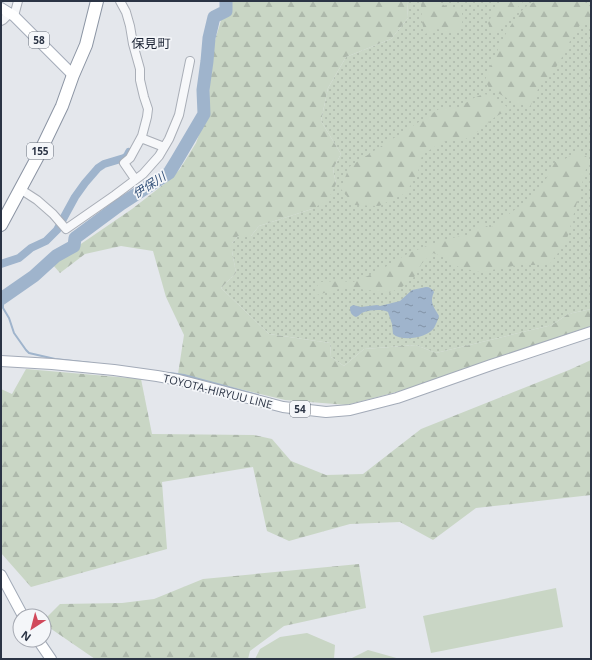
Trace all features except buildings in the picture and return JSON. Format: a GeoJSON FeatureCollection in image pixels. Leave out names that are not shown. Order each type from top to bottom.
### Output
{"type":"FeatureCollection","features":[{"type":"Feature","properties":{"kind":"highway","name":"155"},"geometry":{"type":"LineString","coordinates":[[1,225],[62,106],[86,45],[97,1]]}},
{"type":"Feature","properties":{"kind":"main road","name":"58"},"geometry":{"type":"LineString","coordinates":[[9,12],[73,75]]}},
{"type":"Feature","properties":{"kind":"main road","name":"TOYOTA-HIRYUU LINE"},"geometry":{"type":"LineString","coordinates":[[1,361],[68,365],[157,376],[180,380],[283,407],[326,412],[350,410],[397,398],[591,332]]}},
{"type":"Feature","properties":{"kind":"main road"},"geometry":{"type":"LineString","coordinates":[[1,576],[19,608]]}},
{"type":"Feature","properties":{"kind":"main road"},"geometry":{"type":"LineString","coordinates":[[43,648],[51,659]]}},
{"type":"Feature","properties":{"kind":"street"},"geometry":{"type":"LineString","coordinates":[[1,20],[3,20],[18,1]]}},
{"type":"Feature","properties":{"kind":"street"},"geometry":{"type":"LineString","coordinates":[[120,1],[126,12],[130,26],[140,69],[140,80],[148,109],[141,138],[130,158],[124,163],[135,179]]}},
{"type":"Feature","properties":{"kind":"street"},"geometry":{"type":"LineString","coordinates":[[20,189],[37,200],[53,214],[66,229],[143,174],[158,156],[169,139],[179,115],[190,61]]}},
{"type":"Feature","properties":{"kind":"street"},"geometry":{"type":"LineString","coordinates":[[141,138],[164,147]]}},
{"type":"Feature","properties":{"kind":"green space"},"geometry":{"type":"Polygon","coordinates":[[[223,1],[407,1],[408,18],[391,39],[346,57],[328,88],[321,121],[341,154],[333,169],[336,184],[328,200],[312,209],[259,226],[251,236],[238,236],[232,243],[236,273],[221,288],[269,334],[330,343],[331,357],[344,366],[364,349],[416,345],[436,353],[552,325],[568,314],[591,309],[591,326],[415,387],[347,405],[285,400],[178,374],[184,335],[166,297],[153,251],[121,246],[85,254],[60,273],[53,265],[132,209],[168,181],[180,169],[196,143],[209,107],[210,57],[222,17],[223,1]]]}},
{"type":"Feature","properties":{"kind":"green space"},"geometry":{"type":"Polygon","coordinates":[[[407,1],[591,1],[591,309],[568,314],[552,325],[436,353],[416,345],[364,349],[344,366],[331,357],[330,343],[269,334],[221,288],[236,273],[232,243],[238,236],[251,236],[259,226],[312,209],[336,184],[333,169],[341,154],[321,121],[328,88],[346,57],[391,39],[408,18],[407,1]]]}},
{"type":"Feature","properties":{"kind":"green space"},"geometry":{"type":"Polygon","coordinates":[[[421,1],[438,1],[448,8],[460,8],[463,19],[460,29],[446,34],[438,29],[425,34],[422,22],[421,1]]]}},
{"type":"Feature","properties":{"kind":"green space"},"geometry":{"type":"Polygon","coordinates":[[[504,1],[524,1],[499,31],[491,31],[488,23],[493,13],[504,1]]]}},
{"type":"Feature","properties":{"kind":"green space"},"geometry":{"type":"Polygon","coordinates":[[[536,1],[585,1],[586,4],[591,7],[591,25],[588,23],[580,25],[552,74],[539,87],[530,107],[516,103],[489,88],[485,80],[500,44],[515,19],[524,9],[536,1]]]}},
{"type":"Feature","properties":{"kind":"green space"},"geometry":{"type":"Polygon","coordinates":[[[483,94],[490,95],[510,109],[495,117],[476,133],[462,141],[448,140],[422,155],[418,172],[406,193],[379,206],[354,205],[341,189],[349,167],[439,109],[457,108],[483,94]]]}},
{"type":"Feature","properties":{"kind":"green space"},"geometry":{"type":"Polygon","coordinates":[[[577,152],[589,158],[567,239],[549,265],[518,265],[481,272],[460,268],[446,258],[433,253],[422,263],[415,276],[402,287],[389,293],[346,287],[313,296],[319,282],[353,282],[370,275],[409,253],[437,242],[468,235],[482,224],[490,228],[532,197],[545,181],[555,162],[565,159],[577,152]]]}},
{"type":"Feature","properties":{"kind":"green space"},"geometry":{"type":"Polygon","coordinates":[[[591,360],[591,495],[476,508],[433,540],[400,522],[350,524],[289,541],[267,531],[253,467],[162,482],[167,549],[31,587],[1,553],[1,389],[12,394],[26,369],[141,379],[152,434],[254,435],[272,439],[291,461],[326,475],[363,474],[421,429],[591,360]]]}},
{"type":"Feature","properties":{"kind":"green space"},"geometry":{"type":"Polygon","coordinates":[[[359,564],[366,608],[284,626],[250,651],[248,659],[95,659],[52,629],[52,612],[60,604],[122,603],[154,599],[203,579],[359,564]]]}},
{"type":"Feature","properties":{"kind":"green space"},"geometry":{"type":"Polygon","coordinates":[[[556,588],[563,627],[431,653],[423,616],[556,588]]]}},
{"type":"Feature","properties":{"kind":"green space"},"geometry":{"type":"Polygon","coordinates":[[[307,633],[335,645],[334,659],[255,659],[260,649],[280,637],[307,633]]]}},
{"type":"Feature","properties":{"kind":"green space"},"geometry":{"type":"Polygon","coordinates":[[[368,650],[400,659],[350,659],[368,650]]]}},
{"type":"Feature","properties":{"kind":"water"},"geometry":{"type":"Polygon","coordinates":[[[426,287],[431,288],[434,292],[432,302],[439,316],[434,328],[431,331],[414,338],[402,338],[393,334],[392,324],[388,312],[386,311],[367,311],[356,317],[351,312],[350,307],[353,305],[361,307],[380,306],[400,301],[412,290],[426,287]]]}},
{"type":"Feature","properties":{"kind":"waterway","name":"伊保川"},"geometry":{"type":"LineString","coordinates":[[1,299],[34,276],[56,256],[74,246],[75,238],[121,204],[169,173],[204,114],[203,90],[209,38],[214,17],[226,11],[226,1]]}},
{"type":"Feature","properties":{"kind":"waterway"},"geometry":{"type":"LineString","coordinates":[[1,264],[19,258],[31,248],[46,241],[57,230],[75,197],[98,168],[104,164],[124,158],[129,152]]}},
{"type":"Feature","properties":{"kind":"waterway"},"geometry":{"type":"LineString","coordinates":[[3,298],[3,308],[9,318],[14,333],[29,353],[55,359],[91,363]]}},
{"type":"Feature","properties":{"kind":"waterway"},"geometry":{"type":"LineString","coordinates":[[170,373],[184,375],[258,395]]}},
{"type":"Feature","properties":{"kind":"district","name":"保見町"},"geometry":{"type":"Point","coordinates":[151,43]}}]}
